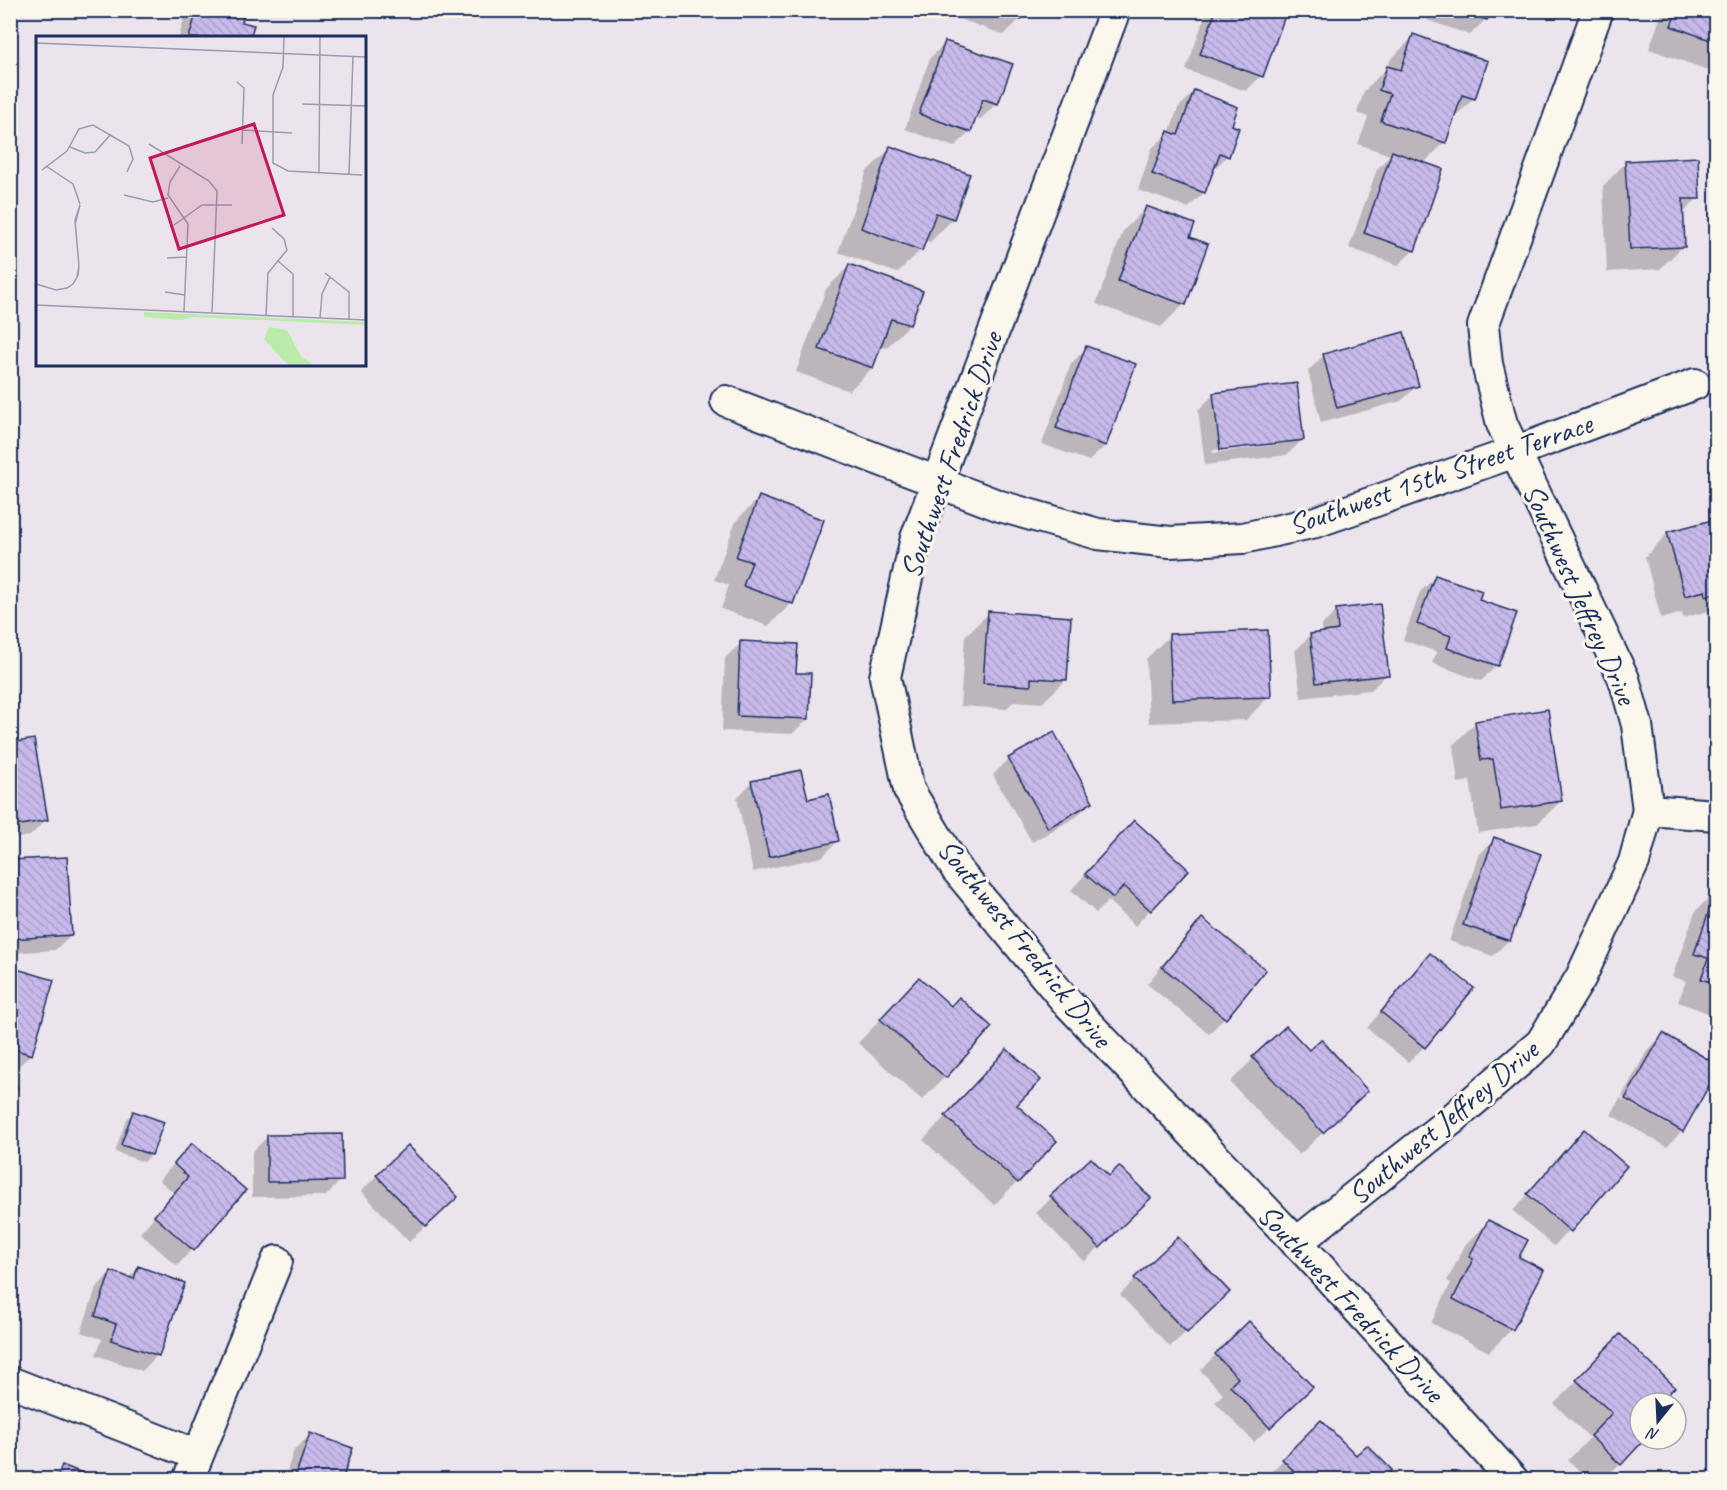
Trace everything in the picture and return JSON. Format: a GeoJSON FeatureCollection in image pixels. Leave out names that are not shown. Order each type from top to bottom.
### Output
{"type":"FeatureCollection","features":[{"type":"Feature","properties":{"kind":"street","name":"Southwest Fredrick Drive"},"geometry":{"type":"LineString","coordinates":[[1115,10],[916,538],[885,677],[909,790],[957,870],[1065,1000],[1296,1243],[1513,1479]]}},
{"type":"Feature","properties":{"kind":"street","name":"Southwest Jeffrey Drive"},"geometry":{"type":"LineString","coordinates":[[1296,1243],[1450,1121],[1541,1043],[1581,977],[1634,861],[1648,810],[1637,725],[1624,680],[1502,424],[1487,364],[1483,326],[1598,10]]}},
{"type":"Feature","properties":{"kind":"street","name":"Southwest 15th Street Terrace"},"geometry":{"type":"LineString","coordinates":[[726,401],[1000,506],[1098,534],[1170,542],[1243,538],[1316,522],[1515,452],[1695,384]]}},
{"type":"Feature","properties":{"kind":"street"},"geometry":{"type":"LineString","coordinates":[[1648,810],[1716,815]]}},
{"type":"Feature","properties":{"kind":"street"},"geometry":{"type":"LineString","coordinates":[[10,1382],[193,1467],[278,1261]]}},
{"type":"Feature","properties":{"kind":"building"},"geometry":{"type":"Polygon","coordinates":[[[197,10],[245,10],[242,22],[254,25],[251,36],[190,36],[197,10]]]}},
{"type":"Feature","properties":{"kind":"building"},"geometry":{"type":"Polygon","coordinates":[[[994,10],[1024,10],[1021,20],[994,10]]]}},
{"type":"Feature","properties":{"kind":"building"},"geometry":{"type":"Polygon","coordinates":[[[1216,10],[1287,10],[1263,77],[1200,54],[1216,10]]]}},
{"type":"Feature","properties":{"kind":"building"},"geometry":{"type":"Polygon","coordinates":[[[1459,10],[1490,10],[1487,20],[1459,10]]]}},
{"type":"Feature","properties":{"kind":"building"},"geometry":{"type":"Polygon","coordinates":[[[1677,10],[1716,10],[1716,42],[1671,26],[1677,10]]]}},
{"type":"Feature","properties":{"kind":"building"},"geometry":{"type":"Polygon","coordinates":[[[1413,34],[1488,61],[1475,99],[1462,95],[1446,143],[1381,121],[1390,94],[1379,90],[1387,66],[1401,70],[1413,34]]]}},
{"type":"Feature","properties":{"kind":"building"},"geometry":{"type":"Polygon","coordinates":[[[945,41],[1013,64],[998,104],[983,99],[971,132],[919,114],[945,41]]]}},
{"type":"Feature","properties":{"kind":"building"},"geometry":{"type":"Polygon","coordinates":[[[1194,90],[1238,107],[1232,125],[1239,128],[1229,157],[1220,153],[1205,193],[1152,174],[1168,131],[1178,135],[1194,90]]]}},
{"type":"Feature","properties":{"kind":"building"},"geometry":{"type":"Polygon","coordinates":[[[890,146],[970,174],[954,219],[936,213],[922,251],[861,228],[890,146]]]}},
{"type":"Feature","properties":{"kind":"building"},"geometry":{"type":"Polygon","coordinates":[[[1392,151],[1443,169],[1415,251],[1364,233],[1392,151]]]}},
{"type":"Feature","properties":{"kind":"building"},"geometry":{"type":"Polygon","coordinates":[[[1698,157],[1700,199],[1683,199],[1685,247],[1630,249],[1625,161],[1698,157]]]}},
{"type":"Feature","properties":{"kind":"building"},"geometry":{"type":"Polygon","coordinates":[[[1146,206],[1195,224],[1190,237],[1208,244],[1186,305],[1118,281],[1146,206]]]}},
{"type":"Feature","properties":{"kind":"building"},"geometry":{"type":"Polygon","coordinates":[[[849,264],[923,291],[910,325],[891,319],[873,368],[819,349],[849,264]]]}},
{"type":"Feature","properties":{"kind":"building"},"geometry":{"type":"Polygon","coordinates":[[[1404,332],[1419,386],[1337,408],[1323,354],[1404,332]]]}},
{"type":"Feature","properties":{"kind":"building"},"geometry":{"type":"Polygon","coordinates":[[[1086,346],[1136,364],[1106,446],[1056,428],[1086,346]]]}},
{"type":"Feature","properties":{"kind":"building"},"geometry":{"type":"Polygon","coordinates":[[[1297,383],[1304,440],[1220,450],[1213,393],[1297,383]]]}},
{"type":"Feature","properties":{"kind":"building"},"geometry":{"type":"Polygon","coordinates":[[[759,496],[824,520],[793,604],[743,586],[752,562],[736,557],[759,496]]]}},
{"type":"Feature","properties":{"kind":"building"},"geometry":{"type":"Polygon","coordinates":[[[1716,519],[1716,593],[1706,596],[1705,591],[1685,596],[1667,532],[1716,519]]]}},
{"type":"Feature","properties":{"kind":"building"},"geometry":{"type":"Polygon","coordinates":[[[1435,575],[1482,591],[1479,600],[1517,613],[1498,666],[1447,648],[1451,636],[1417,624],[1435,575]]]}},
{"type":"Feature","properties":{"kind":"building"},"geometry":{"type":"Polygon","coordinates":[[[1380,604],[1389,675],[1316,683],[1310,634],[1338,630],[1336,609],[1380,604]]]}},
{"type":"Feature","properties":{"kind":"building"},"geometry":{"type":"Polygon","coordinates":[[[988,611],[1071,617],[1067,680],[1031,678],[1031,686],[983,683],[988,611]]]}},
{"type":"Feature","properties":{"kind":"building"},"geometry":{"type":"Polygon","coordinates":[[[1268,630],[1271,697],[1172,700],[1169,634],[1268,630]]]}},
{"type":"Feature","properties":{"kind":"building"},"geometry":{"type":"Polygon","coordinates":[[[740,641],[798,644],[796,673],[811,673],[809,719],[737,716],[740,641]]]}},
{"type":"Feature","properties":{"kind":"building"},"geometry":{"type":"Polygon","coordinates":[[[1548,709],[1562,801],[1501,810],[1493,759],[1481,760],[1475,721],[1548,709]]]}},
{"type":"Feature","properties":{"kind":"building"},"geometry":{"type":"Polygon","coordinates":[[[1054,732],[1093,802],[1048,828],[1008,758],[1054,732]]]}},
{"type":"Feature","properties":{"kind":"building"},"geometry":{"type":"Polygon","coordinates":[[[34,739],[48,820],[10,827],[10,743],[34,739]]]}},
{"type":"Feature","properties":{"kind":"building"},"geometry":{"type":"Polygon","coordinates":[[[801,770],[808,799],[829,794],[839,841],[769,857],[751,781],[801,770]]]}},
{"type":"Feature","properties":{"kind":"building"},"geometry":{"type":"Polygon","coordinates":[[[1134,820],[1189,870],[1151,911],[1124,886],[1113,898],[1085,874],[1134,820]]]}},
{"type":"Feature","properties":{"kind":"building"},"geometry":{"type":"Polygon","coordinates":[[[1494,837],[1541,854],[1510,941],[1463,925],[1494,837]]]}},
{"type":"Feature","properties":{"kind":"building"},"geometry":{"type":"Polygon","coordinates":[[[67,857],[72,935],[12,939],[10,860],[67,857]]]}},
{"type":"Feature","properties":{"kind":"building"},"geometry":{"type":"Polygon","coordinates":[[[1716,891],[1716,984],[1701,979],[1708,958],[1694,954],[1716,891]]]}},
{"type":"Feature","properties":{"kind":"building"},"geometry":{"type":"Polygon","coordinates":[[[1202,918],[1266,970],[1226,1019],[1162,967],[1202,918]]]}},
{"type":"Feature","properties":{"kind":"building"},"geometry":{"type":"Polygon","coordinates":[[[1430,953],[1474,988],[1425,1048],[1381,1012],[1430,953]]]}},
{"type":"Feature","properties":{"kind":"building"},"geometry":{"type":"Polygon","coordinates":[[[10,967],[54,980],[32,1055],[10,1048],[10,967]]]}},
{"type":"Feature","properties":{"kind":"building"},"geometry":{"type":"Polygon","coordinates":[[[919,977],[951,1006],[959,997],[992,1027],[946,1078],[880,1019],[919,977]]]}},
{"type":"Feature","properties":{"kind":"building"},"geometry":{"type":"Polygon","coordinates":[[[1286,1026],[1309,1050],[1321,1039],[1368,1091],[1323,1133],[1252,1057],[1286,1026]]]}},
{"type":"Feature","properties":{"kind":"building"},"geometry":{"type":"Polygon","coordinates":[[[1663,1033],[1716,1064],[1716,1073],[1683,1132],[1625,1099],[1663,1033]]]}},
{"type":"Feature","properties":{"kind":"building"},"geometry":{"type":"Polygon","coordinates":[[[1007,1049],[1041,1080],[1017,1105],[1057,1141],[1018,1183],[945,1116],[1007,1049]]]}},
{"type":"Feature","properties":{"kind":"building"},"geometry":{"type":"Polygon","coordinates":[[[10,1084],[17,1087],[10,1106],[10,1084]]]}},
{"type":"Feature","properties":{"kind":"building"},"geometry":{"type":"Polygon","coordinates":[[[133,1111],[164,1122],[152,1155],[121,1145],[133,1111]]]}},
{"type":"Feature","properties":{"kind":"building"},"geometry":{"type":"Polygon","coordinates":[[[1584,1129],[1627,1166],[1571,1232],[1527,1194],[1584,1129]]]}},
{"type":"Feature","properties":{"kind":"building"},"geometry":{"type":"Polygon","coordinates":[[[342,1134],[343,1181],[267,1182],[267,1135],[342,1134]]]}},
{"type":"Feature","properties":{"kind":"building"},"geometry":{"type":"Polygon","coordinates":[[[192,1143],[246,1190],[194,1251],[154,1216],[188,1177],[174,1164],[192,1143]]]}},
{"type":"Feature","properties":{"kind":"building"},"geometry":{"type":"Polygon","coordinates":[[[408,1145],[458,1197],[426,1227],[376,1175],[408,1145]]]}},
{"type":"Feature","properties":{"kind":"building"},"geometry":{"type":"Polygon","coordinates":[[[1091,1158],[1109,1176],[1119,1166],[1151,1198],[1100,1248],[1050,1196],[1091,1158]]]}},
{"type":"Feature","properties":{"kind":"building"},"geometry":{"type":"Polygon","coordinates":[[[1488,1220],[1528,1240],[1519,1257],[1544,1270],[1513,1330],[1453,1299],[1473,1259],[1469,1257],[1488,1220]]]}},
{"type":"Feature","properties":{"kind":"building"},"geometry":{"type":"Polygon","coordinates":[[[1178,1237],[1230,1292],[1187,1333],[1134,1278],[1178,1237]]]}},
{"type":"Feature","properties":{"kind":"building"},"geometry":{"type":"Polygon","coordinates":[[[138,1266],[185,1283],[159,1356],[111,1340],[116,1324],[95,1316],[111,1271],[134,1279],[138,1266]]]}},
{"type":"Feature","properties":{"kind":"building"},"geometry":{"type":"Polygon","coordinates":[[[1249,1321],[1313,1387],[1270,1428],[1230,1386],[1238,1378],[1215,1354],[1249,1321]]]}},
{"type":"Feature","properties":{"kind":"building"},"geometry":{"type":"Polygon","coordinates":[[[1620,1334],[1675,1387],[1671,1391],[1628,1391],[1628,1451],[1634,1451],[1621,1465],[1590,1436],[1612,1413],[1576,1380],[1620,1334]]]}},
{"type":"Feature","properties":{"kind":"building"},"geometry":{"type":"Polygon","coordinates":[[[1321,1420],[1356,1455],[1367,1445],[1392,1470],[1383,1480],[1284,1480],[1293,1470],[1282,1459],[1321,1420]]]}},
{"type":"Feature","properties":{"kind":"building"},"geometry":{"type":"Polygon","coordinates":[[[310,1433],[353,1448],[342,1480],[294,1480],[310,1433]]]}},
{"type":"Feature","properties":{"kind":"building"},"geometry":{"type":"Polygon","coordinates":[[[62,1465],[100,1480],[56,1480],[62,1465]]]}}]}
